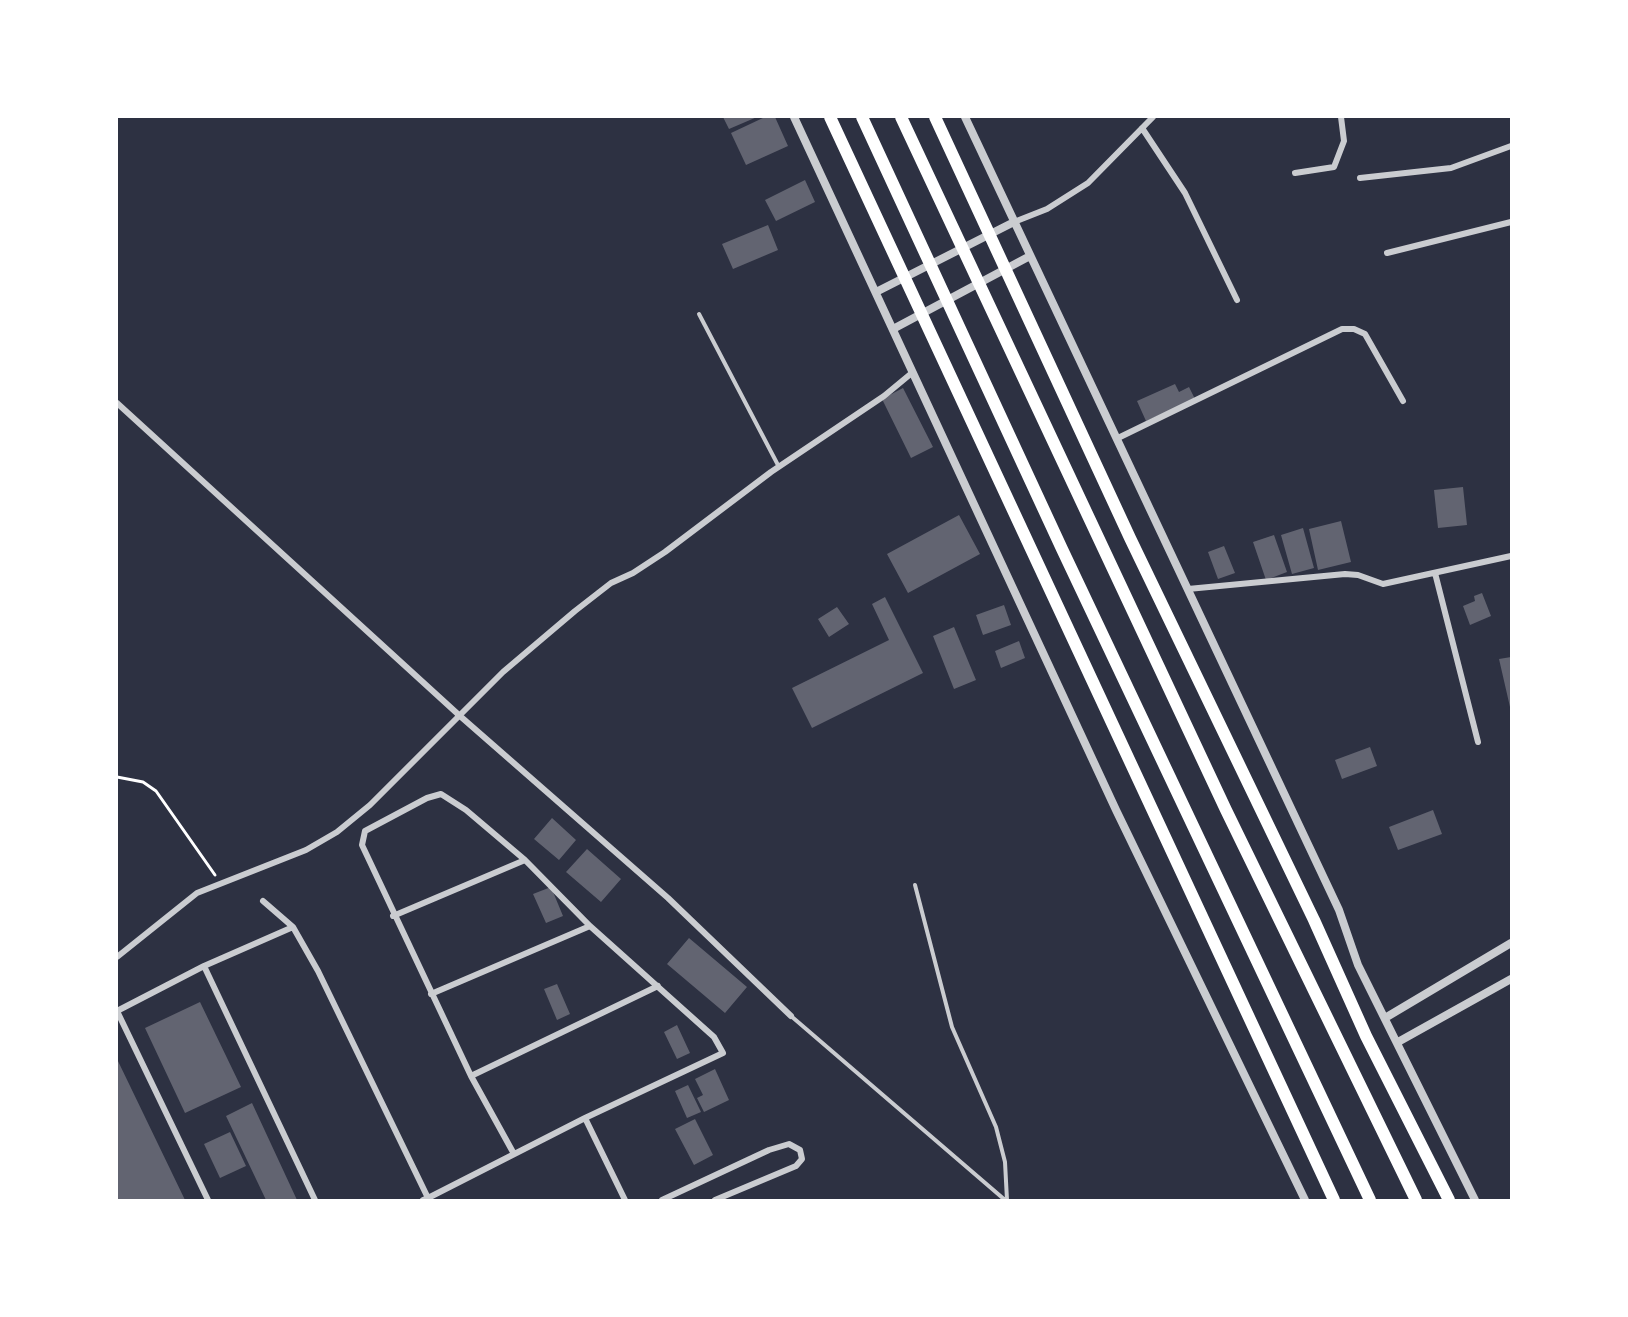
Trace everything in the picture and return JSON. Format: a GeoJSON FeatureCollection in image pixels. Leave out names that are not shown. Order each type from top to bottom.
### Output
{"type":"FeatureCollection","features":[{"type":"Feature","properties":{"kind":"highway"},"geometry":{"type":"LineString","coordinates":[[830,117],[1334,1200]]}},
{"type":"Feature","properties":{"kind":"highway"},"geometry":{"type":"LineString","coordinates":[[862,117],[1062,549],[1370,1200]]}},
{"type":"Feature","properties":{"kind":"highway"},"geometry":{"type":"LineString","coordinates":[[901,117],[1226,810],[1416,1200]]}},
{"type":"Feature","properties":{"kind":"highway"},"geometry":{"type":"LineString","coordinates":[[935,117],[1130,538],[1396,1095],[1449,1200]]}},
{"type":"Feature","properties":{"kind":"street"},"geometry":{"type":"LineString","coordinates":[[794,117],[1116,810],[1305,1200]]}},
{"type":"Feature","properties":{"kind":"street"},"geometry":{"type":"LineString","coordinates":[[965,117],[1339,910],[1358,965],[1475,1200]]}},
{"type":"Feature","properties":{"kind":"street"},"geometry":{"type":"LineString","coordinates":[[876,292],[1014,222],[1047,209],[1088,183],[1153,117]]}},
{"type":"Feature","properties":{"kind":"street"},"geometry":{"type":"LineString","coordinates":[[1295,173],[1334,167],[1344,141],[1341,117]]}},
{"type":"Feature","properties":{"kind":"street"},"geometry":{"type":"LineString","coordinates":[[1142,128],[1185,193],[1237,300]]}},
{"type":"Feature","properties":{"kind":"street"},"geometry":{"type":"LineString","coordinates":[[1360,178],[1452,168],[1511,146]]}},
{"type":"Feature","properties":{"kind":"street"},"geometry":{"type":"LineString","coordinates":[[1387,253],[1511,222]]}},
{"type":"Feature","properties":{"kind":"street"},"geometry":{"type":"LineString","coordinates":[[893,329],[1030,256]]}},
{"type":"Feature","properties":{"kind":"street"},"geometry":{"type":"LineString","coordinates":[[1118,438],[1342,329],[1354,329],[1365,334],[1403,401]]}},
{"type":"Feature","properties":{"kind":"street"},"geometry":{"type":"LineString","coordinates":[[117,957],[196,893],[219,882],[306,850],[337,831],[370,805],[503,672],[584,604],[611,583],[633,573],[665,552],[779,467],[884,396],[913,372]]}},
{"type":"Feature","properties":{"kind":"street"},"geometry":{"type":"LineString","coordinates":[[117,403],[460,716],[668,898],[791,1016]]}},
{"type":"Feature","properties":{"kind":"street"},"geometry":{"type":"LineString","coordinates":[[1188,589],[1345,574],[1358,575],[1383,584],[1511,556]]}},
{"type":"Feature","properties":{"kind":"street"},"geometry":{"type":"LineString","coordinates":[[1435,573],[1478,742]]}},
{"type":"Feature","properties":{"kind":"street"},"geometry":{"type":"LineString","coordinates":[[263,901],[293,927],[318,971],[426,1199],[585,1118],[723,1053],[714,1037],[590,926],[525,860],[449,798],[441,794],[427,798],[373,826],[362,837],[362,845],[393,916],[471,1076],[514,1154]]}},
{"type":"Feature","properties":{"kind":"street"},"geometry":{"type":"LineString","coordinates":[[393,916],[525,860]]}},
{"type":"Feature","properties":{"kind":"street"},"geometry":{"type":"LineString","coordinates":[[431,994],[590,926]]}},
{"type":"Feature","properties":{"kind":"street"},"geometry":{"type":"LineString","coordinates":[[208,1200],[117,1011],[204,966],[293,927]]}},
{"type":"Feature","properties":{"kind":"street"},"geometry":{"type":"LineString","coordinates":[[1385,1017],[1511,943]]}},
{"type":"Feature","properties":{"kind":"street"},"geometry":{"type":"LineString","coordinates":[[204,966],[315,1200]]}},
{"type":"Feature","properties":{"kind":"street"},"geometry":{"type":"LineString","coordinates":[[1398,1042],[1511,978]]}},
{"type":"Feature","properties":{"kind":"street"},"geometry":{"type":"LineString","coordinates":[[471,1076],[658,986]]}},
{"type":"Feature","properties":{"kind":"street"},"geometry":{"type":"LineString","coordinates":[[585,1118],[625,1200]]}},
{"type":"Feature","properties":{"kind":"street"},"geometry":{"type":"LineString","coordinates":[[662,1200],[769,1150],[789,1144],[800,1150],[802,1159],[796,1166],[715,1200]]}},
{"type":"Feature","properties":{"kind":"lane"},"geometry":{"type":"LineString","coordinates":[[699,314],[779,467]]}},
{"type":"Feature","properties":{"kind":"lane"},"geometry":{"type":"LineString","coordinates":[[915,885],[952,1027],[996,1128],[1005,1162],[1006,1200]]}},
{"type":"Feature","properties":{"kind":"lane"},"geometry":{"type":"LineString","coordinates":[[791,1016],[1006,1200]]}},
{"type":"Feature","properties":{"kind":"path"},"geometry":{"type":"LineString","coordinates":[[117,777],[143,782],[156,791],[219,882]]}},
{"type":"Feature","properties":{"kind":"building"},"geometry":{"type":"Polygon","coordinates":[[[723,117],[757,117],[729,129],[723,117]]]}},
{"type":"Feature","properties":{"kind":"building"},"geometry":{"type":"Polygon","coordinates":[[[765,117],[775,117],[788,146],[746,165],[731,133],[765,117]]]}},
{"type":"Feature","properties":{"kind":"building"},"geometry":{"type":"Polygon","coordinates":[[[805,180],[815,202],[776,221],[765,200],[805,180]]]}},
{"type":"Feature","properties":{"kind":"building"},"geometry":{"type":"Polygon","coordinates":[[[768,225],[778,250],[733,269],[722,244],[768,225]]]}},
{"type":"Feature","properties":{"kind":"building"},"geometry":{"type":"Polygon","coordinates":[[[1175,384],[1179,392],[1189,387],[1195,399],[1146,421],[1137,401],[1175,384]]]}},
{"type":"Feature","properties":{"kind":"building"},"geometry":{"type":"Polygon","coordinates":[[[903,388],[933,447],[911,458],[882,399],[903,388]]]}},
{"type":"Feature","properties":{"kind":"building"},"geometry":{"type":"Polygon","coordinates":[[[1463,487],[1467,525],[1438,528],[1434,490],[1463,487]]]}},
{"type":"Feature","properties":{"kind":"building"},"geometry":{"type":"Polygon","coordinates":[[[959,515],[980,554],[908,593],[887,554],[959,515]]]}},
{"type":"Feature","properties":{"kind":"building"},"geometry":{"type":"Polygon","coordinates":[[[1341,521],[1351,562],[1318,570],[1309,529],[1341,521]]]}},
{"type":"Feature","properties":{"kind":"building"},"geometry":{"type":"Polygon","coordinates":[[[1303,528],[1314,568],[1292,574],[1281,535],[1303,528]]]}},
{"type":"Feature","properties":{"kind":"building"},"geometry":{"type":"Polygon","coordinates":[[[1274,535],[1287,572],[1266,580],[1253,542],[1274,535]]]}},
{"type":"Feature","properties":{"kind":"building"},"geometry":{"type":"Polygon","coordinates":[[[1224,546],[1235,573],[1218,579],[1208,552],[1224,546]]]}},
{"type":"Feature","properties":{"kind":"building"},"geometry":{"type":"Polygon","coordinates":[[[1482,593],[1491,616],[1470,625],[1463,606],[1475,601],[1474,596],[1482,593]]]}},
{"type":"Feature","properties":{"kind":"building"},"geometry":{"type":"Polygon","coordinates":[[[885,597],[923,673],[812,728],[792,688],[889,640],[872,604],[885,597]]]}},
{"type":"Feature","properties":{"kind":"building"},"geometry":{"type":"Polygon","coordinates":[[[1004,605],[1011,625],[983,635],[976,615],[1004,605]]]}},
{"type":"Feature","properties":{"kind":"building"},"geometry":{"type":"Polygon","coordinates":[[[837,607],[849,624],[829,637],[818,619],[837,607]]]}},
{"type":"Feature","properties":{"kind":"building"},"geometry":{"type":"Polygon","coordinates":[[[954,627],[976,680],[954,689],[933,636],[954,627]]]}},
{"type":"Feature","properties":{"kind":"building"},"geometry":{"type":"Polygon","coordinates":[[[1019,641],[1025,658],[1001,668],[995,651],[1019,641]]]}},
{"type":"Feature","properties":{"kind":"building"},"geometry":{"type":"Polygon","coordinates":[[[1511,657],[1511,707],[1510,707],[1499,659],[1511,657]]]}},
{"type":"Feature","properties":{"kind":"building"},"geometry":{"type":"Polygon","coordinates":[[[1370,747],[1377,766],[1342,779],[1335,760],[1370,747]]]}},
{"type":"Feature","properties":{"kind":"building"},"geometry":{"type":"Polygon","coordinates":[[[1433,810],[1442,834],[1398,850],[1389,827],[1433,810]]]}},
{"type":"Feature","properties":{"kind":"building"},"geometry":{"type":"Polygon","coordinates":[[[552,818],[576,840],[559,860],[534,839],[552,818]]]}},
{"type":"Feature","properties":{"kind":"building"},"geometry":{"type":"Polygon","coordinates":[[[587,849],[621,879],[601,902],[566,872],[587,849]]]}},
{"type":"Feature","properties":{"kind":"building"},"geometry":{"type":"Polygon","coordinates":[[[551,887],[563,916],[546,923],[533,894],[551,887]]]}},
{"type":"Feature","properties":{"kind":"building"},"geometry":{"type":"Polygon","coordinates":[[[689,938],[747,987],[725,1013],[667,964],[689,938]]]}},
{"type":"Feature","properties":{"kind":"building"},"geometry":{"type":"Polygon","coordinates":[[[557,984],[570,1014],[557,1020],[544,989],[557,984]]]}},
{"type":"Feature","properties":{"kind":"building"},"geometry":{"type":"Polygon","coordinates":[[[200,1002],[241,1087],[185,1113],[145,1028],[200,1002]]]}},
{"type":"Feature","properties":{"kind":"building"},"geometry":{"type":"Polygon","coordinates":[[[677,1025],[690,1053],[677,1059],[664,1032],[677,1025]]]}},
{"type":"Feature","properties":{"kind":"building"},"geometry":{"type":"Polygon","coordinates":[[[117,1059],[185,1200],[117,1200],[117,1059]]]}},
{"type":"Feature","properties":{"kind":"building"},"geometry":{"type":"Polygon","coordinates":[[[715,1069],[729,1100],[704,1112],[697,1098],[703,1095],[695,1079],[715,1069]]]}},
{"type":"Feature","properties":{"kind":"building"},"geometry":{"type":"Polygon","coordinates":[[[688,1085],[701,1112],[687,1118],[675,1091],[688,1085]]]}},
{"type":"Feature","properties":{"kind":"building"},"geometry":{"type":"Polygon","coordinates":[[[252,1103],[297,1200],[266,1200],[226,1116],[252,1103]]]}},
{"type":"Feature","properties":{"kind":"building"},"geometry":{"type":"Polygon","coordinates":[[[695,1119],[713,1155],[694,1165],[675,1129],[695,1119]]]}},
{"type":"Feature","properties":{"kind":"building"},"geometry":{"type":"Polygon","coordinates":[[[230,1132],[246,1166],[220,1178],[204,1144],[230,1132]]]}}]}
